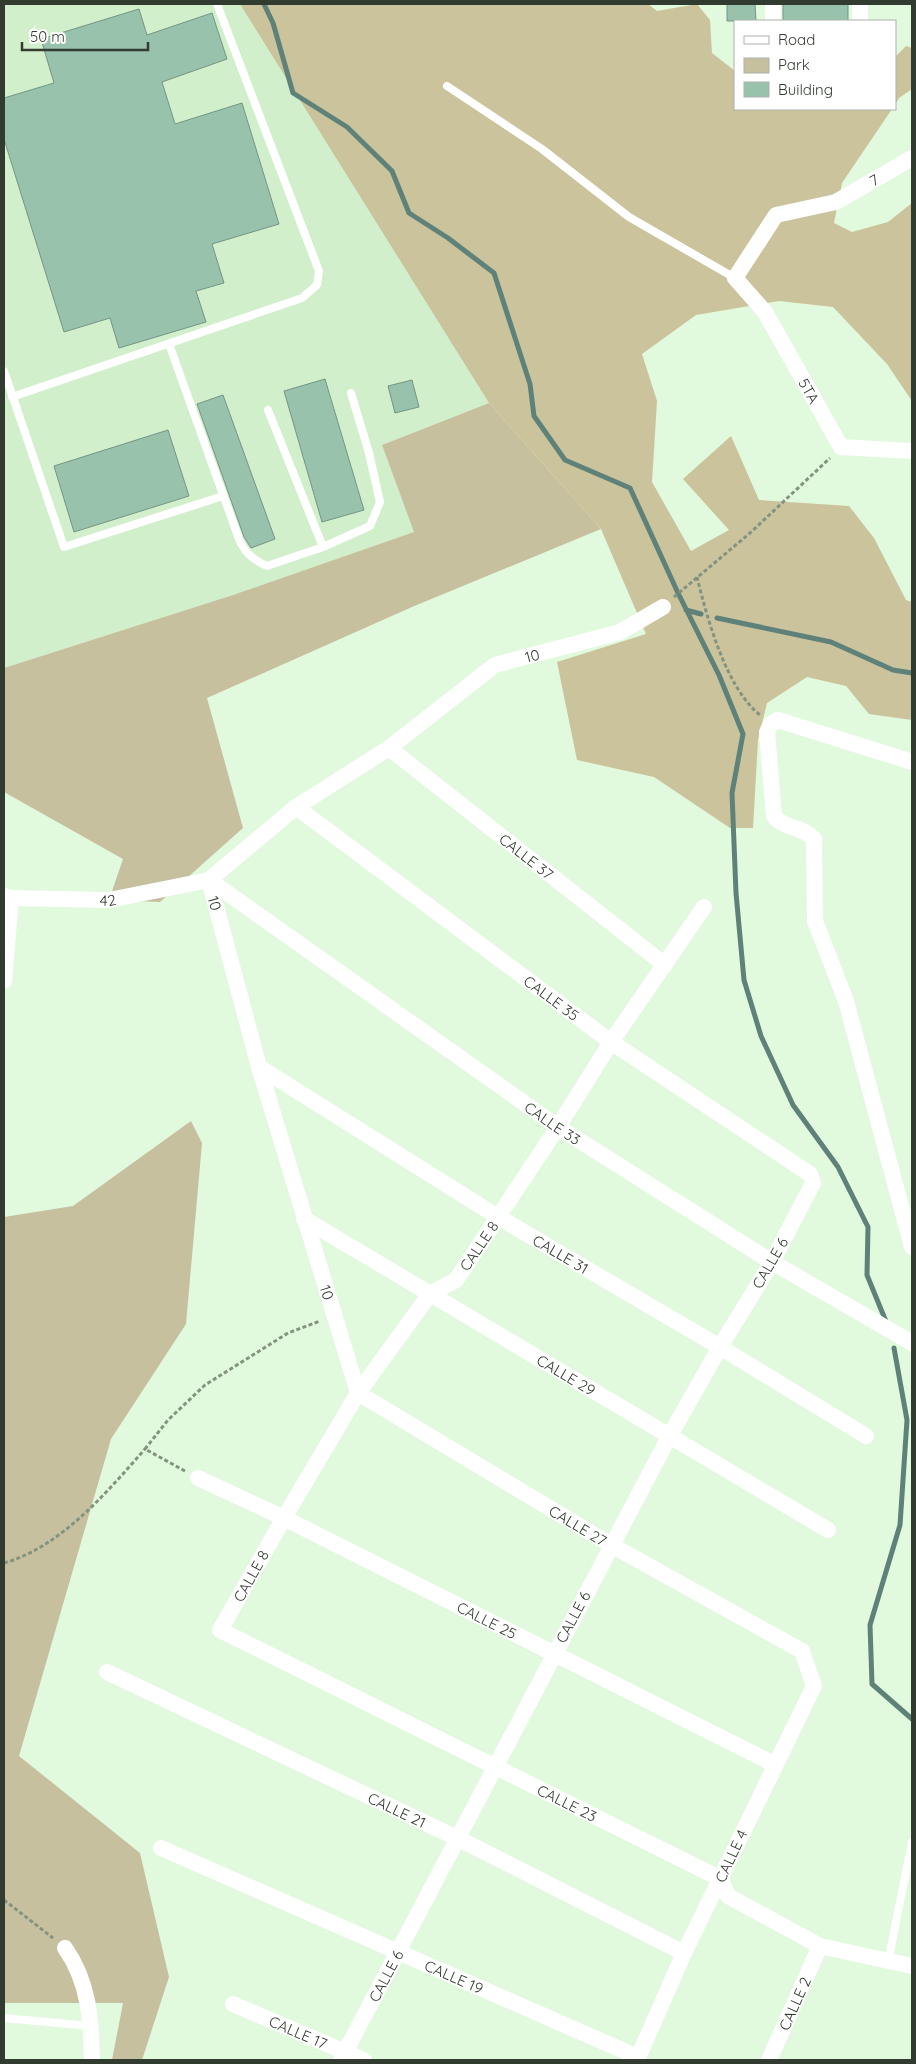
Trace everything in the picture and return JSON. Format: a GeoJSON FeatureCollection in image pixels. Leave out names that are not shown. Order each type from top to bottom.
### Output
{"type":"FeatureCollection","features":[{"type":"Feature","properties":{"kind":"street"},"geometry":{"type":"LineString","coordinates":[[773,4],[773,20]]}},
{"type":"Feature","properties":{"kind":"street"},"geometry":{"type":"LineString","coordinates":[[860,4],[860,20]]}},
{"type":"Feature","properties":{"kind":"street","name":"7"},"geometry":{"type":"LineString","coordinates":[[735,278],[776,215],[836,202],[912,158]]}},
{"type":"Feature","properties":{"kind":"street","name":"5TA"},"geometry":{"type":"LineString","coordinates":[[735,278],[765,312],[841,448]]}},
{"type":"Feature","properties":{"kind":"street"},"geometry":{"type":"LineString","coordinates":[[841,448],[912,451]]}},
{"type":"Feature","properties":{"kind":"street","name":"10"},"geometry":{"type":"LineString","coordinates":[[358,1393],[258,1067],[209,880],[296,807],[388,748],[495,665],[620,632],[663,607]]}},
{"type":"Feature","properties":{"kind":"street"},"geometry":{"type":"LineString","coordinates":[[912,762],[778,720],[771,724],[767,732],[774,816],[779,822],[809,833],[814,839],[815,922],[846,1001],[912,1247]]}},
{"type":"Feature","properties":{"kind":"street","name":"CALLE 37"},"geometry":{"type":"LineString","coordinates":[[388,748],[665,965]]}},
{"type":"Feature","properties":{"kind":"street","name":"CALLE 35"},"geometry":{"type":"LineString","coordinates":[[296,807],[611,1042],[810,1174],[813,1178]]}},
{"type":"Feature","properties":{"kind":"street","name":"42"},"geometry":{"type":"LineString","coordinates":[[8,897],[109,900],[209,880]]}},
{"type":"Feature","properties":{"kind":"street","name":"CALLE 33"},"geometry":{"type":"LineString","coordinates":[[209,880],[558,1127],[772,1262],[912,1343]]}},
{"type":"Feature","properties":{"kind":"street"},"geometry":{"type":"LineString","coordinates":[[4,981],[8,897]]}},
{"type":"Feature","properties":{"kind":"street","name":"CALLE 8"},"geometry":{"type":"LineString","coordinates":[[220,1630],[358,1393],[430,1294],[456,1280],[558,1127],[611,1042],[704,907]]}},
{"type":"Feature","properties":{"kind":"street","name":"CALLE 31"},"geometry":{"type":"LineString","coordinates":[[258,1067],[498,1217],[720,1347],[866,1436]]}},
{"type":"Feature","properties":{"kind":"street","name":"CALLE 6"},"geometry":{"type":"LineString","coordinates":[[344,2056],[611,1545],[720,1347],[772,1262],[813,1183],[813,1178]]}},
{"type":"Feature","properties":{"kind":"street","name":"CALLE 29"},"geometry":{"type":"LineString","coordinates":[[304,1219],[828,1530]]}},
{"type":"Feature","properties":{"kind":"street","name":"CALLE 27"},"geometry":{"type":"LineString","coordinates":[[358,1393],[611,1545],[802,1651]]}},
{"type":"Feature","properties":{"kind":"street","name":"CALLE 25"},"geometry":{"type":"LineString","coordinates":[[198,1478],[284,1518],[554,1652],[774,1764]]}},
{"type":"Feature","properties":{"kind":"street","name":"CALLE 23"},"geometry":{"type":"LineString","coordinates":[[220,1630],[495,1765],[721,1879]]}},
{"type":"Feature","properties":{"kind":"street","name":"CALLE 4"},"geometry":{"type":"LineString","coordinates":[[637,2059],[684,1953],[721,1879],[774,1764],[814,1686],[802,1651]]}},
{"type":"Feature","properties":{"kind":"street","name":"CALLE 21"},"geometry":{"type":"LineString","coordinates":[[107,1672],[459,1839],[684,1953]]}},
{"type":"Feature","properties":{"kind":"street","name":"CALLE 19"},"geometry":{"type":"LineString","coordinates":[[161,1848],[637,2059]]}},
{"type":"Feature","properties":{"kind":"street"},"geometry":{"type":"LineString","coordinates":[[721,1879],[728,1896],[820,1946],[912,1966]]}},
{"type":"Feature","properties":{"kind":"street","name":"CALLE 2"},"geometry":{"type":"LineString","coordinates":[[769,2060],[820,1946]]}},
{"type":"Feature","properties":{"kind":"street"},"geometry":{"type":"LineString","coordinates":[[65,1948],[77,1965],[85,1986],[91,2026],[92,2060]]}},
{"type":"Feature","properties":{"kind":"street","name":"CALLE 17"},"geometry":{"type":"LineString","coordinates":[[233,2004],[344,2056],[364,2060]]}},
{"type":"Feature","properties":{"kind":"lane"},"geometry":{"type":"LineString","coordinates":[[12,397],[302,298],[317,285],[319,271],[217,4]]}},
{"type":"Feature","properties":{"kind":"lane"},"geometry":{"type":"LineString","coordinates":[[447,86],[542,149],[629,217],[735,278]]}},
{"type":"Feature","properties":{"kind":"lane"},"geometry":{"type":"LineString","coordinates":[[169,344],[245,552],[256,561],[267,566],[323,546],[370,526],[380,502],[369,453],[351,393]]}},
{"type":"Feature","properties":{"kind":"lane"},"geometry":{"type":"LineString","coordinates":[[4,371],[64,547],[223,496]]}},
{"type":"Feature","properties":{"kind":"lane"},"geometry":{"type":"LineString","coordinates":[[268,410],[323,546]]}},
{"type":"Feature","properties":{"kind":"lane"},"geometry":{"type":"LineString","coordinates":[[888,1962],[912,1842]]}},
{"type":"Feature","properties":{"kind":"lane"},"geometry":{"type":"LineString","coordinates":[[4,2018],[91,2026]]}},
{"type":"Feature","properties":{"kind":"path"},"geometry":{"type":"LineString","coordinates":[[663,607],[750,533],[841,448]]}},
{"type":"Feature","properties":{"kind":"path"},"geometry":{"type":"LineString","coordinates":[[697,577],[708,624],[736,684],[756,712],[771,724]]}},
{"type":"Feature","properties":{"kind":"path"},"geometry":{"type":"LineString","coordinates":[[4,1563],[16,1559],[45,1543],[96,1505],[168,1420],[205,1385],[288,1333],[334,1315]]}},
{"type":"Feature","properties":{"kind":"path"},"geometry":{"type":"LineString","coordinates":[[145,1449],[198,1478]]}},
{"type":"Feature","properties":{"kind":"path"},"geometry":{"type":"LineString","coordinates":[[4,1900],[65,1948]]}},
{"type":"Feature","properties":{"kind":"shaded area"},"geometry":{"type":"Polygon","coordinates":[[[4,4],[242,4],[489,403],[382,445],[415,532],[233,595],[4,668],[4,4]]]}},
{"type":"Feature","properties":{"kind":"shaded area"},"geometry":{"type":"Polygon","coordinates":[[[240,4],[648,4],[657,11],[697,4],[710,20],[712,53],[734,70],[734,110],[891,110],[842,183],[834,223],[852,232],[888,222],[912,203],[912,401],[887,364],[833,307],[779,301],[696,315],[642,354],[657,401],[652,482],[691,551],[729,530],[683,479],[731,436],[759,500],[849,506],[874,538],[906,600],[912,602],[912,720],[869,714],[846,686],[807,677],[767,703],[758,740],[753,828],[730,828],[654,777],[577,760],[557,662],[646,634],[601,529],[489,403],[240,4]]]}},
{"type":"Feature","properties":{"kind":"shaded area"},"geometry":{"type":"Polygon","coordinates":[[[906,46],[912,48],[912,89],[899,98],[896,103],[896,56],[906,46]]]}},
{"type":"Feature","properties":{"kind":"green space"},"geometry":{"type":"Polygon","coordinates":[[[489,403],[601,529],[412,607],[207,698],[243,828],[160,902],[109,900],[123,859],[4,792],[4,668],[233,595],[414,532],[382,445],[489,403]]]}},
{"type":"Feature","properties":{"kind":"green space"},"geometry":{"type":"Polygon","coordinates":[[[191,1121],[202,1143],[186,1324],[111,1439],[19,1756],[140,1853],[169,1977],[142,2060],[112,2060],[123,2003],[4,2003],[4,1217],[73,1206],[191,1121]]]}},
{"type":"Feature","properties":{"kind":"building"},"geometry":{"type":"Polygon","coordinates":[[[727,4],[755,4],[756,20],[727,21],[727,4]]]}},
{"type":"Feature","properties":{"kind":"building"},"geometry":{"type":"Polygon","coordinates":[[[783,4],[848,4],[848,20],[783,20],[783,4]]]}},
{"type":"Feature","properties":{"kind":"building"},"geometry":{"type":"Polygon","coordinates":[[[139,9],[147,35],[212,13],[227,59],[162,82],[175,124],[242,103],[279,224],[212,244],[224,283],[196,291],[206,322],[119,348],[110,318],[64,332],[4,139],[4,98],[54,83],[41,39],[139,9]]]}},
{"type":"Feature","properties":{"kind":"building"},"geometry":{"type":"Polygon","coordinates":[[[325,379],[364,510],[322,522],[284,391],[325,379]]]}},
{"type":"Feature","properties":{"kind":"building"},"geometry":{"type":"Polygon","coordinates":[[[412,380],[419,407],[395,413],[388,386],[412,380]]]}},
{"type":"Feature","properties":{"kind":"building"},"geometry":{"type":"Polygon","coordinates":[[[223,395],[275,539],[251,548],[244,537],[197,404],[223,395]]]}},
{"type":"Feature","properties":{"kind":"building"},"geometry":{"type":"Polygon","coordinates":[[[168,430],[189,496],[74,532],[54,466],[168,430]]]}},
{"type":"Feature","properties":{"kind":"waterway"},"geometry":{"type":"LineString","coordinates":[[264,4],[273,23],[293,93],[347,127],[392,171],[409,213],[448,238],[494,273],[530,384],[534,416],[565,460],[630,488],[678,593],[719,675],[743,734],[732,793],[736,893],[744,980],[761,1036],[793,1105],[838,1167],[868,1227],[867,1275],[887,1324]]}},
{"type":"Feature","properties":{"kind":"waterway"},"geometry":{"type":"LineString","coordinates":[[686,610],[701,614]]}},
{"type":"Feature","properties":{"kind":"waterway"},"geometry":{"type":"LineString","coordinates":[[717,618],[831,642],[893,670],[912,673]]}},
{"type":"Feature","properties":{"kind":"waterway"},"geometry":{"type":"LineString","coordinates":[[894,1348],[907,1420],[900,1525],[870,1625],[872,1684],[912,1719]]}}]}
